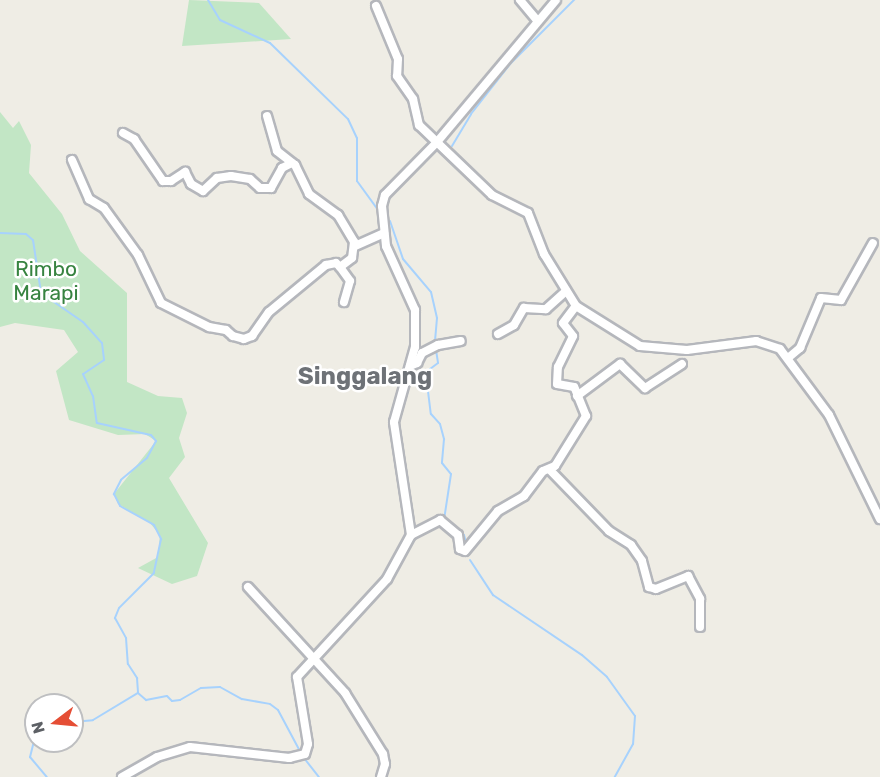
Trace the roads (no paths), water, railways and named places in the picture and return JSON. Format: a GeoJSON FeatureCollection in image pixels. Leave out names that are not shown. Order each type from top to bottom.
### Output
{"type":"FeatureCollection","features":[{"type":"Feature","properties":{"kind":"street"},"geometry":{"type":"LineString","coordinates":[[520,0],[537,20]]}},
{"type":"Feature","properties":{"kind":"street"},"geometry":{"type":"LineString","coordinates":[[411,535],[394,422],[410,366],[415,310],[411,294],[390,258],[384,233],[382,206],[388,189],[436,142],[556,0]]}},
{"type":"Feature","properties":{"kind":"street"},"geometry":{"type":"LineString","coordinates":[[376,6],[398,59],[398,76],[413,99],[418,123],[492,195],[528,213],[544,254],[576,306],[640,345],[687,350],[756,340],[772,345],[788,358],[829,416],[880,519]]}},
{"type":"Feature","properties":{"kind":"street"},"geometry":{"type":"LineString","coordinates":[[267,116],[275,148],[292,163],[309,194],[338,215],[355,246],[352,258],[340,267]]}},
{"type":"Feature","properties":{"kind":"street"},"geometry":{"type":"LineString","coordinates":[[123,133],[134,139],[163,181],[171,182],[185,172],[191,184],[201,190],[217,178],[231,176],[250,179],[260,188],[271,188],[282,168],[292,163]]}},
{"type":"Feature","properties":{"kind":"street"},"geometry":{"type":"LineString","coordinates":[[72,160],[89,199],[104,208],[138,255],[161,303],[209,327],[226,330],[233,336],[244,339],[252,336],[269,312],[326,265],[336,263],[350,281],[344,302]]}},
{"type":"Feature","properties":{"kind":"street"},"geometry":{"type":"LineString","coordinates":[[355,246],[384,233]]}},
{"type":"Feature","properties":{"kind":"street"},"geometry":{"type":"LineString","coordinates":[[788,358],[800,348],[821,298],[841,300],[873,243]]}},
{"type":"Feature","properties":{"kind":"street"},"geometry":{"type":"LineString","coordinates":[[498,334],[514,326],[524,308],[546,309],[566,291]]}},
{"type":"Feature","properties":{"kind":"street"},"geometry":{"type":"LineString","coordinates":[[122,777],[157,757],[190,747],[289,758],[305,754],[308,744],[296,687],[297,677],[311,658],[358,614],[387,579],[411,535],[441,520],[458,535],[460,549],[465,551],[498,511],[524,495],[549,469],[585,423],[586,414],[574,387],[557,384],[558,367],[573,336],[563,322],[576,306]]}},
{"type":"Feature","properties":{"kind":"street"},"geometry":{"type":"LineString","coordinates":[[410,366],[417,363],[422,353],[438,345],[461,341]]}},
{"type":"Feature","properties":{"kind":"street"},"geometry":{"type":"LineString","coordinates":[[578,396],[620,364],[645,388],[682,364]]}},
{"type":"Feature","properties":{"kind":"street"},"geometry":{"type":"LineString","coordinates":[[549,469],[609,531],[631,545],[642,561],[649,587],[656,589],[687,576],[700,599],[700,627]]}},
{"type":"Feature","properties":{"kind":"street"},"geometry":{"type":"LineString","coordinates":[[248,587],[345,693],[383,754],[385,764],[381,777]]}},
{"type":"Feature","properties":{"kind":"waterway"},"geometry":{"type":"LineString","coordinates":[[208,0],[220,20],[270,43],[348,119],[357,138],[357,181],[379,211]]}},
{"type":"Feature","properties":{"kind":"waterway"},"geometry":{"type":"LineString","coordinates":[[452,146],[471,114],[510,64],[574,0]]}},
{"type":"Feature","properties":{"kind":"waterway"},"geometry":{"type":"LineString","coordinates":[[390,221],[403,259],[431,292],[437,318],[435,342]]}},
{"type":"Feature","properties":{"kind":"waterway"},"geometry":{"type":"LineString","coordinates":[[0,233],[26,234],[33,240],[41,293],[83,322],[102,343],[104,360],[83,374],[93,396],[97,423],[151,435],[156,441],[147,458],[121,480],[114,494],[120,506],[154,525],[161,539],[154,573],[119,608],[115,618],[126,638],[128,664],[137,678],[138,693],[146,700],[167,696],[172,701],[180,700],[201,688],[220,687],[242,699],[270,704],[278,710],[301,753]]}},
{"type":"Feature","properties":{"kind":"waterway"},"geometry":{"type":"LineString","coordinates":[[436,350],[438,363],[430,369],[427,383],[431,414],[440,424],[444,439],[442,463],[451,474],[444,520],[464,535],[467,546]]}},
{"type":"Feature","properties":{"kind":"waterway"},"geometry":{"type":"LineString","coordinates":[[470,560],[493,595],[582,655],[607,677],[635,716],[633,744],[615,777]]}},
{"type":"Feature","properties":{"kind":"waterway"},"geometry":{"type":"LineString","coordinates":[[84,721],[93,720],[138,693]]}},
{"type":"Feature","properties":{"kind":"waterway"},"geometry":{"type":"LineString","coordinates":[[31,753],[30,757],[47,777]]}},
{"type":"Feature","properties":{"kind":"waterway"},"geometry":{"type":"LineString","coordinates":[[304,758],[319,777]]}},
{"type":"Feature","properties":{"kind":"district","name":"Singgalang"},"geometry":{"type":"Point","coordinates":[365,377]}},
{"type":"Feature","properties":{"kind":"park label","name":"Rimbo Marapi"},"geometry":{"type":"Point","coordinates":[46,281]}}]}
